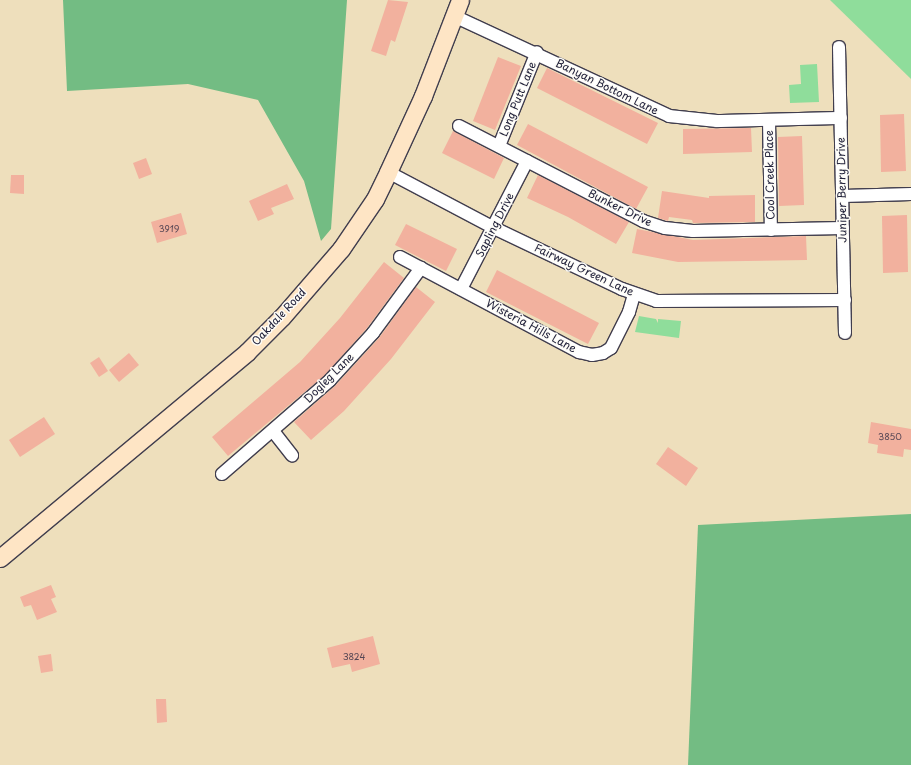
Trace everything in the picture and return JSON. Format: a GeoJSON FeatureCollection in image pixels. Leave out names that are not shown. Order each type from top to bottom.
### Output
{"type":"FeatureCollection","features":[{"type":"Feature","properties":{"kind":"main road","name":"Oakdale Road"},"geometry":{"type":"LineString","coordinates":[[0,558],[247,352],[282,317],[341,249],[374,199],[388,172],[423,96],[460,0]]}},
{"type":"Feature","properties":{"kind":"street","name":"Banyan Bottom Lane"},"geometry":{"type":"LineString","coordinates":[[454,16],[537,52],[669,116],[717,121],[841,118]]}},
{"type":"Feature","properties":{"kind":"street","name":"Juniper Berry Drive"},"geometry":{"type":"LineString","coordinates":[[839,47],[845,333]]}},
{"type":"Feature","properties":{"kind":"street","name":"Long Putt Lane"},"geometry":{"type":"LineString","coordinates":[[499,146],[537,52]]}},
{"type":"Feature","properties":{"kind":"street","name":"Cool Creek Place"},"geometry":{"type":"LineString","coordinates":[[769,120],[771,230]]}},
{"type":"Feature","properties":{"kind":"street","name":"Bunker Drive"},"geometry":{"type":"LineString","coordinates":[[459,126],[643,221],[665,228],[693,232],[843,228]]}},
{"type":"Feature","properties":{"kind":"street","name":"Sapling Drive"},"geometry":{"type":"LineString","coordinates":[[461,289],[494,228],[527,161]]}},
{"type":"Feature","properties":{"kind":"street","name":"Fairway Green Lane"},"geometry":{"type":"LineString","coordinates":[[388,172],[494,228],[634,294],[656,301],[686,303],[845,300]]}},
{"type":"Feature","properties":{"kind":"street"},"geometry":{"type":"LineString","coordinates":[[842,196],[911,194]]}},
{"type":"Feature","properties":{"kind":"street","name":"Wisteria Hills Lane"},"geometry":{"type":"LineString","coordinates":[[400,258],[579,352],[592,355],[603,353],[611,348],[628,312],[634,294]]}},
{"type":"Feature","properties":{"kind":"street","name":"Dogleg Lane"},"geometry":{"type":"LineString","coordinates":[[222,474],[330,380],[373,333],[421,268]]}},
{"type":"Feature","properties":{"kind":"street"},"geometry":{"type":"LineString","coordinates":[[273,431],[292,455]]}},
{"type":"Feature","properties":{"kind":"green space"},"geometry":{"type":"Polygon","coordinates":[[[63,0],[347,0],[331,229],[321,241],[304,181],[258,100],[188,84],[67,91],[63,0]]]}},
{"type":"Feature","properties":{"kind":"green space"},"geometry":{"type":"Polygon","coordinates":[[[830,0],[911,0],[911,79],[830,0]]]}},
{"type":"Feature","properties":{"kind":"green space"},"geometry":{"type":"Polygon","coordinates":[[[817,64],[819,102],[790,103],[789,85],[801,84],[800,65],[817,64]]]}},
{"type":"Feature","properties":{"kind":"green space"},"geometry":{"type":"Polygon","coordinates":[[[639,316],[656,319],[658,323],[658,319],[681,321],[679,338],[635,332],[639,316]]]}},
{"type":"Feature","properties":{"kind":"green space"},"geometry":{"type":"Polygon","coordinates":[[[911,514],[911,765],[688,765],[698,525],[911,514]]]}},
{"type":"Feature","properties":{"kind":"building"},"geometry":{"type":"Polygon","coordinates":[[[388,0],[408,2],[395,42],[391,40],[386,56],[371,51],[388,0]]]}},
{"type":"Feature","properties":{"kind":"building"},"geometry":{"type":"Polygon","coordinates":[[[498,57],[521,66],[495,130],[473,121],[498,57]]]}},
{"type":"Feature","properties":{"kind":"building"},"geometry":{"type":"Polygon","coordinates":[[[547,68],[658,123],[647,144],[537,88],[547,68]]]}},
{"type":"Feature","properties":{"kind":"building"},"geometry":{"type":"Polygon","coordinates":[[[904,114],[906,171],[881,172],[880,115],[904,114]]]}},
{"type":"Feature","properties":{"kind":"building"},"geometry":{"type":"Polygon","coordinates":[[[528,124],[648,187],[636,209],[517,145],[528,124]]]}},
{"type":"Feature","properties":{"kind":"building"},"geometry":{"type":"Polygon","coordinates":[[[751,128],[752,152],[683,154],[683,129],[751,128]]]}},
{"type":"Feature","properties":{"kind":"building"},"geometry":{"type":"Polygon","coordinates":[[[453,131],[504,158],[494,179],[442,153],[453,131]]]}},
{"type":"Feature","properties":{"kind":"building"},"geometry":{"type":"Polygon","coordinates":[[[802,136],[804,205],[779,206],[778,137],[802,136]]]}},
{"type":"Feature","properties":{"kind":"building"},"geometry":{"type":"Polygon","coordinates":[[[146,158],[152,174],[139,179],[133,163],[146,158]]]}},
{"type":"Feature","properties":{"kind":"building"},"geometry":{"type":"Polygon","coordinates":[[[11,175],[24,175],[24,194],[10,193],[11,175]]]}},
{"type":"Feature","properties":{"kind":"building"},"geometry":{"type":"Polygon","coordinates":[[[538,175],[629,222],[616,244],[568,217],[527,198],[538,175]]]}},
{"type":"Feature","properties":{"kind":"building"},"geometry":{"type":"Polygon","coordinates":[[[287,184],[294,199],[271,208],[274,214],[258,221],[249,201],[287,184]]]}},
{"type":"Feature","properties":{"kind":"building"},"geometry":{"type":"Polygon","coordinates":[[[662,191],[709,198],[709,196],[755,195],[755,222],[693,223],[692,220],[669,217],[668,221],[658,218],[662,191]]]}},
{"type":"Feature","properties":{"kind":"building"},"geometry":{"type":"Polygon","coordinates":[[[181,213],[187,234],[157,243],[151,222],[181,213]]]}},
{"type":"Feature","properties":{"kind":"building"},"geometry":{"type":"Polygon","coordinates":[[[907,215],[908,272],[883,273],[882,216],[907,215]]]}},
{"type":"Feature","properties":{"kind":"building"},"geometry":{"type":"Polygon","coordinates":[[[406,224],[457,249],[446,271],[395,245],[406,224]]]}},
{"type":"Feature","properties":{"kind":"building"},"geometry":{"type":"Polygon","coordinates":[[[637,229],[693,240],[806,236],[807,260],[678,262],[632,253],[637,229]]]}},
{"type":"Feature","properties":{"kind":"building"},"geometry":{"type":"Polygon","coordinates":[[[384,262],[404,278],[367,328],[325,375],[228,456],[212,437],[300,362],[340,318],[384,262]]]}},
{"type":"Feature","properties":{"kind":"building"},"geometry":{"type":"Polygon","coordinates":[[[497,270],[599,323],[588,344],[486,292],[497,270]]]}},
{"type":"Feature","properties":{"kind":"building"},"geometry":{"type":"Polygon","coordinates":[[[416,287],[435,302],[391,359],[344,411],[311,440],[294,422],[335,386],[379,338],[416,287]]]}},
{"type":"Feature","properties":{"kind":"building"},"geometry":{"type":"Polygon","coordinates":[[[129,353],[139,365],[119,382],[109,370],[129,353]]]}},
{"type":"Feature","properties":{"kind":"building"},"geometry":{"type":"Polygon","coordinates":[[[99,357],[108,371],[99,377],[90,363],[99,357]]]}},
{"type":"Feature","properties":{"kind":"building"},"geometry":{"type":"Polygon","coordinates":[[[44,417],[55,434],[20,457],[9,440],[44,417]]]}},
{"type":"Feature","properties":{"kind":"building"},"geometry":{"type":"Polygon","coordinates":[[[871,422],[911,429],[911,450],[904,449],[903,457],[877,453],[878,445],[868,443],[871,422]]]}},
{"type":"Feature","properties":{"kind":"building"},"geometry":{"type":"Polygon","coordinates":[[[668,447],[698,468],[686,486],[656,464],[668,447]]]}},
{"type":"Feature","properties":{"kind":"building"},"geometry":{"type":"Polygon","coordinates":[[[51,585],[56,597],[51,599],[57,612],[37,620],[31,605],[24,607],[20,597],[51,585]]]}},
{"type":"Feature","properties":{"kind":"building"},"geometry":{"type":"Polygon","coordinates":[[[373,636],[380,664],[352,672],[350,664],[332,668],[327,648],[373,636]]]}},
{"type":"Feature","properties":{"kind":"building"},"geometry":{"type":"Polygon","coordinates":[[[51,654],[53,671],[41,673],[38,656],[51,654]]]}},
{"type":"Feature","properties":{"kind":"building"},"geometry":{"type":"Polygon","coordinates":[[[156,699],[166,699],[167,722],[157,723],[156,699]]]}}]}
